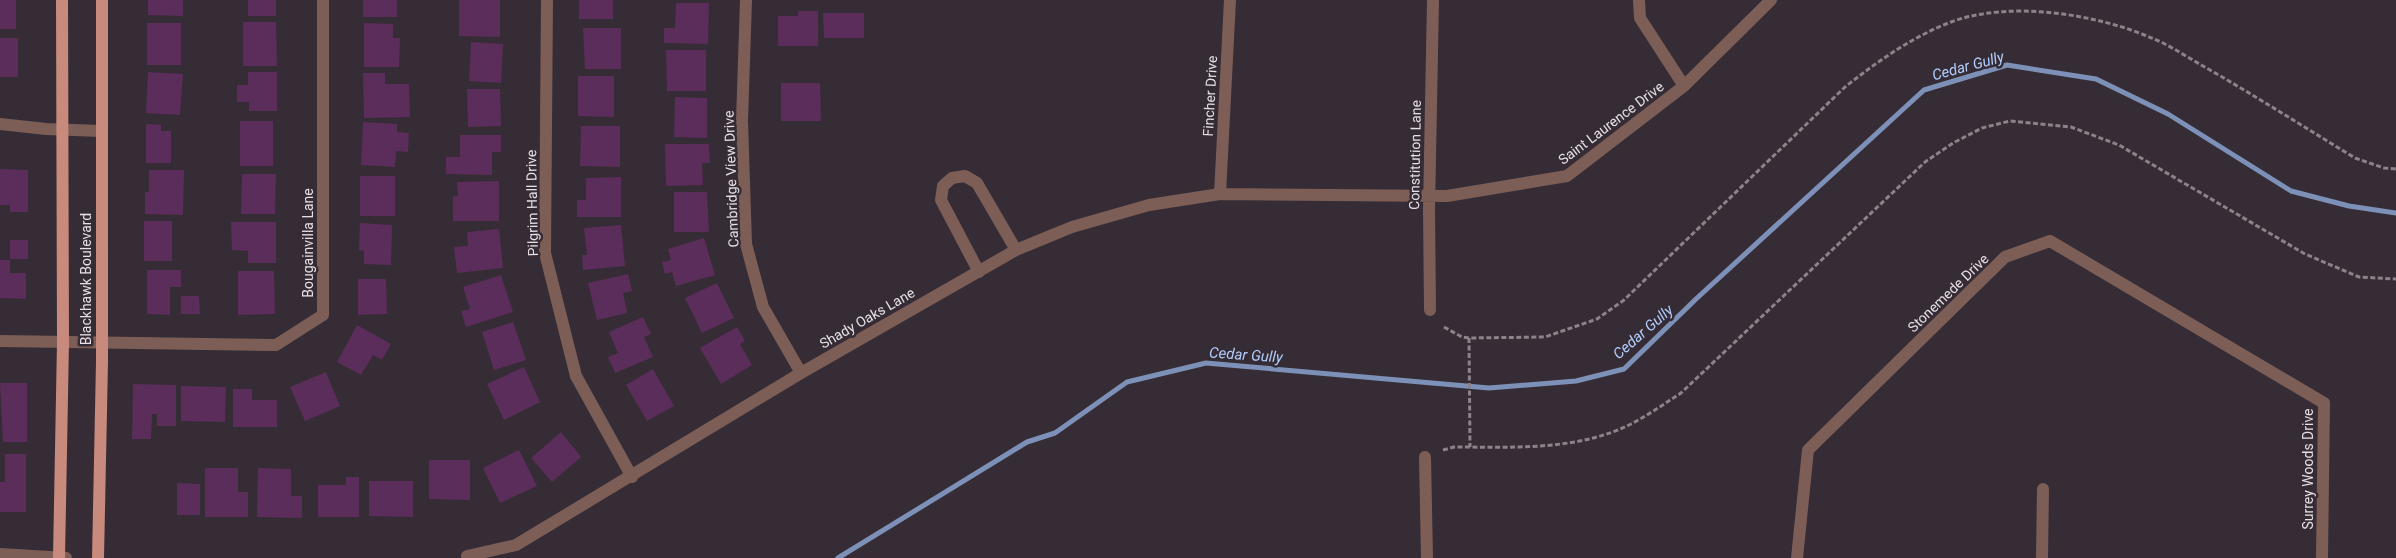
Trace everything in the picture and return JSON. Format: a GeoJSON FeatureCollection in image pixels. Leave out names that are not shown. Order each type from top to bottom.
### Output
{"type":"FeatureCollection","features":[{"type":"Feature","properties":{"kind":"main road","name":"Blackhawk Boulevard"},"geometry":{"type":"LineString","coordinates":[[59,558],[64,342],[61,129],[62,0]]}},
{"type":"Feature","properties":{"kind":"main road","name":"Blackhawk Boulevard"},"geometry":{"type":"LineString","coordinates":[[98,558],[102,0]]}},
{"type":"Feature","properties":{"kind":"street","name":"Bougainvilla Lane"},"geometry":{"type":"LineString","coordinates":[[100,343],[276,345],[323,314],[323,0]]}},
{"type":"Feature","properties":{"kind":"street","name":"Pilgrim Hall Drive"},"geometry":{"type":"LineString","coordinates":[[546,0],[545,253],[576,376],[632,477]]}},
{"type":"Feature","properties":{"kind":"street","name":"Cambridge View Drive"},"geometry":{"type":"LineString","coordinates":[[746,0],[742,121],[746,244],[763,307],[801,373]]}},
{"type":"Feature","properties":{"kind":"street","name":"Fincher Drive"},"geometry":{"type":"LineString","coordinates":[[1220,194],[1230,0]]}},
{"type":"Feature","properties":{"kind":"street","name":"Constitution Lane"},"geometry":{"type":"LineString","coordinates":[[1430,310],[1433,0]]}},
{"type":"Feature","properties":{"kind":"street"},"geometry":{"type":"LineString","coordinates":[[1639,0],[1640,18],[1684,86]]}},
{"type":"Feature","properties":{"kind":"street","name":"Saint Laurence Drive"},"geometry":{"type":"LineString","coordinates":[[1313,194],[1415,194],[1447,196],[1567,176],[1684,86],[1771,0]]}},
{"type":"Feature","properties":{"kind":"street"},"geometry":{"type":"LineString","coordinates":[[0,124],[46,130],[101,131]]}},
{"type":"Feature","properties":{"kind":"street"},"geometry":{"type":"LineString","coordinates":[[979,272],[941,200],[943,186],[952,178],[965,176],[978,183],[1016,250]]}},
{"type":"Feature","properties":{"kind":"street","name":"Shady Oaks Lane"},"geometry":{"type":"LineString","coordinates":[[467,556],[516,546],[801,373],[1016,250],[1072,227],[1149,205],[1220,194],[1313,194]]}},
{"type":"Feature","properties":{"kind":"street","name":"Stonemede Drive"},"geometry":{"type":"LineString","coordinates":[[1797,558],[1808,450],[2005,257],[2050,242],[2227,344]]}},
{"type":"Feature","properties":{"kind":"street"},"geometry":{"type":"LineString","coordinates":[[0,341],[100,343]]}},
{"type":"Feature","properties":{"kind":"street","name":"Surrey Woods Drive"},"geometry":{"type":"LineString","coordinates":[[2227,344],[2324,403],[2322,558]]}},
{"type":"Feature","properties":{"kind":"street"},"geometry":{"type":"LineString","coordinates":[[1425,457],[1427,558]]}},
{"type":"Feature","properties":{"kind":"street"},"geometry":{"type":"LineString","coordinates":[[2042,558],[2043,488]]}},
{"type":"Feature","properties":{"kind":"street"},"geometry":{"type":"LineString","coordinates":[[0,554],[66,558]]}},
{"type":"Feature","properties":{"kind":"path"},"geometry":{"type":"LineString","coordinates":[[1444,327],[1462,337],[1469,338],[1544,337],[1597,319],[1624,300],[1838,94],[1882,58],[1952,21],[1986,13],[2044,12],[2106,22],[2154,39],[2355,158],[2384,168],[2396,169]]}},
{"type":"Feature","properties":{"kind":"path"},"geometry":{"type":"LineString","coordinates":[[1443,450],[1454,447],[1536,446],[1594,437],[1629,425],[1656,410],[1681,392],[1924,162],[1953,143],[1982,128],[2010,121],[2071,127],[2119,145],[2304,254],[2359,277],[2396,279]]}},
{"type":"Feature","properties":{"kind":"path"},"geometry":{"type":"LineString","coordinates":[[1469,338],[1470,447]]}},
{"type":"Feature","properties":{"kind":"building"},"geometry":{"type":"Polygon","coordinates":[[[0,0],[16,0],[16,29],[0,29],[0,0]]]}},
{"type":"Feature","properties":{"kind":"building"},"geometry":{"type":"Polygon","coordinates":[[[148,0],[183,0],[183,16],[148,15],[148,0]]]}},
{"type":"Feature","properties":{"kind":"building"},"geometry":{"type":"Polygon","coordinates":[[[248,0],[276,0],[276,16],[248,16],[248,0]]]}},
{"type":"Feature","properties":{"kind":"building"},"geometry":{"type":"Polygon","coordinates":[[[363,0],[397,0],[397,17],[363,17],[363,0]]]}},
{"type":"Feature","properties":{"kind":"building"},"geometry":{"type":"Polygon","coordinates":[[[459,0],[500,0],[500,37],[459,36],[459,0]]]}},
{"type":"Feature","properties":{"kind":"building"},"geometry":{"type":"Polygon","coordinates":[[[579,0],[613,0],[613,19],[579,19],[579,0]]]}},
{"type":"Feature","properties":{"kind":"building"},"geometry":{"type":"Polygon","coordinates":[[[676,3],[709,3],[708,44],[664,43],[664,28],[675,28],[676,3]]]}},
{"type":"Feature","properties":{"kind":"building"},"geometry":{"type":"Polygon","coordinates":[[[798,11],[818,11],[818,46],[778,46],[778,16],[798,16],[798,11]]]}},
{"type":"Feature","properties":{"kind":"building"},"geometry":{"type":"Polygon","coordinates":[[[823,13],[864,13],[864,38],[824,38],[823,13]]]}},
{"type":"Feature","properties":{"kind":"building"},"geometry":{"type":"Polygon","coordinates":[[[243,22],[276,22],[277,66],[243,66],[243,22]]]}},
{"type":"Feature","properties":{"kind":"building"},"geometry":{"type":"Polygon","coordinates":[[[147,23],[181,23],[181,65],[147,65],[147,23]]]}},
{"type":"Feature","properties":{"kind":"building"},"geometry":{"type":"Polygon","coordinates":[[[364,23],[393,24],[393,38],[400,38],[399,67],[364,67],[364,23]]]}},
{"type":"Feature","properties":{"kind":"building"},"geometry":{"type":"Polygon","coordinates":[[[583,28],[621,28],[621,69],[585,69],[583,28]]]}},
{"type":"Feature","properties":{"kind":"building"},"geometry":{"type":"Polygon","coordinates":[[[0,38],[18,38],[18,77],[0,77],[0,38]]]}},
{"type":"Feature","properties":{"kind":"building"},"geometry":{"type":"Polygon","coordinates":[[[471,42],[503,44],[501,83],[469,81],[471,42]]]}},
{"type":"Feature","properties":{"kind":"building"},"geometry":{"type":"Polygon","coordinates":[[[666,50],[706,50],[706,91],[667,91],[666,50]]]}},
{"type":"Feature","properties":{"kind":"building"},"geometry":{"type":"Polygon","coordinates":[[[148,72],[183,74],[180,115],[146,113],[148,72]]]}},
{"type":"Feature","properties":{"kind":"building"},"geometry":{"type":"Polygon","coordinates":[[[248,72],[277,72],[277,111],[249,111],[249,102],[237,102],[237,85],[248,85],[248,72]]]}},
{"type":"Feature","properties":{"kind":"building"},"geometry":{"type":"Polygon","coordinates":[[[363,73],[385,73],[385,84],[409,84],[410,117],[364,118],[363,73]]]}},
{"type":"Feature","properties":{"kind":"building"},"geometry":{"type":"Polygon","coordinates":[[[578,76],[614,76],[614,117],[578,116],[578,76]]]}},
{"type":"Feature","properties":{"kind":"building"},"geometry":{"type":"Polygon","coordinates":[[[781,83],[820,83],[821,121],[781,121],[781,83]]]}},
{"type":"Feature","properties":{"kind":"building"},"geometry":{"type":"Polygon","coordinates":[[[467,89],[500,89],[501,126],[468,127],[467,89]]]}},
{"type":"Feature","properties":{"kind":"building"},"geometry":{"type":"Polygon","coordinates":[[[675,97],[707,98],[707,138],[674,137],[675,97]]]}},
{"type":"Feature","properties":{"kind":"building"},"geometry":{"type":"Polygon","coordinates":[[[240,121],[273,121],[273,166],[240,166],[240,121]]]}},
{"type":"Feature","properties":{"kind":"building"},"geometry":{"type":"Polygon","coordinates":[[[363,122],[397,124],[397,132],[409,133],[408,152],[396,151],[395,167],[361,165],[363,122]]]}},
{"type":"Feature","properties":{"kind":"building"},"geometry":{"type":"Polygon","coordinates":[[[146,124],[161,125],[161,131],[171,131],[171,163],[146,163],[146,124]]]}},
{"type":"Feature","properties":{"kind":"building"},"geometry":{"type":"Polygon","coordinates":[[[581,126],[620,126],[620,167],[580,166],[581,126]]]}},
{"type":"Feature","properties":{"kind":"building"},"geometry":{"type":"Polygon","coordinates":[[[460,135],[501,135],[501,152],[492,152],[492,175],[446,174],[446,157],[460,157],[460,135]]]}},
{"type":"Feature","properties":{"kind":"building"},"geometry":{"type":"Polygon","coordinates":[[[665,144],[709,144],[710,163],[702,163],[703,185],[666,186],[665,144]]]}},
{"type":"Feature","properties":{"kind":"building"},"geometry":{"type":"Polygon","coordinates":[[[0,169],[28,170],[28,212],[10,212],[10,205],[0,205],[0,169]]]}},
{"type":"Feature","properties":{"kind":"building"},"geometry":{"type":"Polygon","coordinates":[[[149,170],[184,170],[183,215],[145,214],[145,192],[149,192],[149,170]]]}},
{"type":"Feature","properties":{"kind":"building"},"geometry":{"type":"Polygon","coordinates":[[[242,174],[276,174],[275,214],[241,214],[242,174]]]}},
{"type":"Feature","properties":{"kind":"building"},"geometry":{"type":"Polygon","coordinates":[[[360,176],[395,176],[395,216],[360,216],[360,176]]]}},
{"type":"Feature","properties":{"kind":"building"},"geometry":{"type":"Polygon","coordinates":[[[621,177],[621,217],[577,217],[577,200],[586,200],[586,178],[621,177]]]}},
{"type":"Feature","properties":{"kind":"building"},"geometry":{"type":"Polygon","coordinates":[[[499,181],[499,221],[453,221],[453,196],[458,196],[457,182],[499,181]]]}},
{"type":"Feature","properties":{"kind":"building"},"geometry":{"type":"Polygon","coordinates":[[[674,192],[707,192],[709,232],[674,232],[674,192]]]}},
{"type":"Feature","properties":{"kind":"building"},"geometry":{"type":"Polygon","coordinates":[[[144,221],[172,221],[172,261],[144,261],[144,221]]]}},
{"type":"Feature","properties":{"kind":"building"},"geometry":{"type":"Polygon","coordinates":[[[231,222],[276,222],[276,263],[248,263],[248,251],[232,250],[231,222]]]}},
{"type":"Feature","properties":{"kind":"building"},"geometry":{"type":"Polygon","coordinates":[[[360,223],[392,225],[391,265],[364,264],[364,251],[359,250],[360,223]]]}},
{"type":"Feature","properties":{"kind":"building"},"geometry":{"type":"Polygon","coordinates":[[[621,225],[625,266],[583,270],[582,255],[587,255],[584,228],[621,225]]]}},
{"type":"Feature","properties":{"kind":"building"},"geometry":{"type":"Polygon","coordinates":[[[499,229],[503,268],[457,273],[454,247],[468,246],[467,232],[499,229]]]}},
{"type":"Feature","properties":{"kind":"building"},"geometry":{"type":"Polygon","coordinates":[[[704,238],[715,275],[676,286],[672,272],[665,274],[662,262],[671,260],[668,249],[704,238]]]}},
{"type":"Feature","properties":{"kind":"building"},"geometry":{"type":"Polygon","coordinates":[[[10,240],[28,240],[28,259],[10,259],[10,240]]]}},
{"type":"Feature","properties":{"kind":"building"},"geometry":{"type":"Polygon","coordinates":[[[0,260],[10,260],[10,273],[26,273],[26,299],[0,298],[0,260]]]}},
{"type":"Feature","properties":{"kind":"building"},"geometry":{"type":"Polygon","coordinates":[[[147,270],[181,270],[181,287],[170,287],[170,315],[147,314],[147,270]]]}},
{"type":"Feature","properties":{"kind":"building"},"geometry":{"type":"Polygon","coordinates":[[[238,271],[274,271],[275,314],[238,315],[238,271]]]}},
{"type":"Feature","properties":{"kind":"building"},"geometry":{"type":"Polygon","coordinates":[[[628,274],[632,291],[623,293],[627,313],[597,320],[588,283],[628,274]]]}},
{"type":"Feature","properties":{"kind":"building"},"geometry":{"type":"Polygon","coordinates":[[[501,275],[513,312],[466,327],[461,311],[470,309],[463,287],[501,275]]]}},
{"type":"Feature","properties":{"kind":"building"},"geometry":{"type":"Polygon","coordinates":[[[358,279],[386,279],[387,314],[358,315],[358,279]]]}},
{"type":"Feature","properties":{"kind":"building"},"geometry":{"type":"Polygon","coordinates":[[[717,283],[734,318],[702,333],[685,298],[717,283]]]}},
{"type":"Feature","properties":{"kind":"building"},"geometry":{"type":"Polygon","coordinates":[[[181,296],[199,296],[200,314],[181,314],[181,296]]]}},
{"type":"Feature","properties":{"kind":"building"},"geometry":{"type":"Polygon","coordinates":[[[643,317],[651,334],[644,337],[653,357],[615,373],[608,357],[618,353],[609,332],[643,317]]]}},
{"type":"Feature","properties":{"kind":"building"},"geometry":{"type":"Polygon","coordinates":[[[513,322],[526,360],[494,370],[482,332],[513,322]]]}},
{"type":"Feature","properties":{"kind":"building"},"geometry":{"type":"Polygon","coordinates":[[[357,325],[391,344],[382,360],[373,355],[361,375],[337,362],[357,325]]]}},
{"type":"Feature","properties":{"kind":"building"},"geometry":{"type":"Polygon","coordinates":[[[737,327],[745,341],[740,344],[752,365],[721,384],[700,348],[737,327]]]}},
{"type":"Feature","properties":{"kind":"building"},"geometry":{"type":"Polygon","coordinates":[[[524,367],[540,402],[504,420],[487,384],[524,367]]]}},
{"type":"Feature","properties":{"kind":"building"},"geometry":{"type":"Polygon","coordinates":[[[653,369],[674,406],[647,421],[626,385],[653,369]]]}},
{"type":"Feature","properties":{"kind":"building"},"geometry":{"type":"Polygon","coordinates":[[[326,372],[340,406],[305,421],[290,387],[326,372]]]}},
{"type":"Feature","properties":{"kind":"building"},"geometry":{"type":"Polygon","coordinates":[[[0,383],[27,383],[27,442],[3,442],[0,383]]]}},
{"type":"Feature","properties":{"kind":"building"},"geometry":{"type":"Polygon","coordinates":[[[133,384],[176,385],[176,426],[157,426],[157,414],[152,414],[151,439],[132,439],[133,384]]]}},
{"type":"Feature","properties":{"kind":"building"},"geometry":{"type":"Polygon","coordinates":[[[181,386],[226,387],[225,422],[181,421],[181,386]]]}},
{"type":"Feature","properties":{"kind":"building"},"geometry":{"type":"Polygon","coordinates":[[[233,389],[252,389],[252,400],[277,400],[277,427],[233,427],[233,389]]]}},
{"type":"Feature","properties":{"kind":"building"},"geometry":{"type":"Polygon","coordinates":[[[561,432],[581,457],[552,482],[531,458],[561,432]]]}},
{"type":"Feature","properties":{"kind":"building"},"geometry":{"type":"Polygon","coordinates":[[[519,450],[537,486],[500,503],[483,468],[519,450]]]}},
{"type":"Feature","properties":{"kind":"building"},"geometry":{"type":"Polygon","coordinates":[[[5,454],[26,454],[26,512],[0,512],[0,482],[5,482],[5,454]]]}},
{"type":"Feature","properties":{"kind":"building"},"geometry":{"type":"Polygon","coordinates":[[[429,460],[470,460],[470,500],[429,499],[429,460]]]}},
{"type":"Feature","properties":{"kind":"building"},"geometry":{"type":"Polygon","coordinates":[[[205,468],[238,468],[238,492],[248,492],[248,517],[205,517],[205,468]]]}},
{"type":"Feature","properties":{"kind":"building"},"geometry":{"type":"Polygon","coordinates":[[[258,468],[291,469],[291,496],[302,496],[302,518],[257,517],[258,468]]]}},
{"type":"Feature","properties":{"kind":"building"},"geometry":{"type":"Polygon","coordinates":[[[346,477],[359,477],[359,517],[318,517],[318,485],[346,485],[346,477]]]}},
{"type":"Feature","properties":{"kind":"building"},"geometry":{"type":"Polygon","coordinates":[[[369,481],[413,481],[413,517],[369,516],[369,481]]]}},
{"type":"Feature","properties":{"kind":"building"},"geometry":{"type":"Polygon","coordinates":[[[177,483],[200,484],[200,515],[177,515],[177,483]]]}},
{"type":"Feature","properties":{"kind":"waterway","name":"Cedar Gully"},"geometry":{"type":"LineString","coordinates":[[838,558],[1027,442],[1055,433],[1127,382],[1206,363],[1489,388],[1576,381],[1624,369],[1696,299],[1924,90],[2007,65],[2096,79],[2168,114],[2291,191],[2349,206],[2396,213]]}}]}
